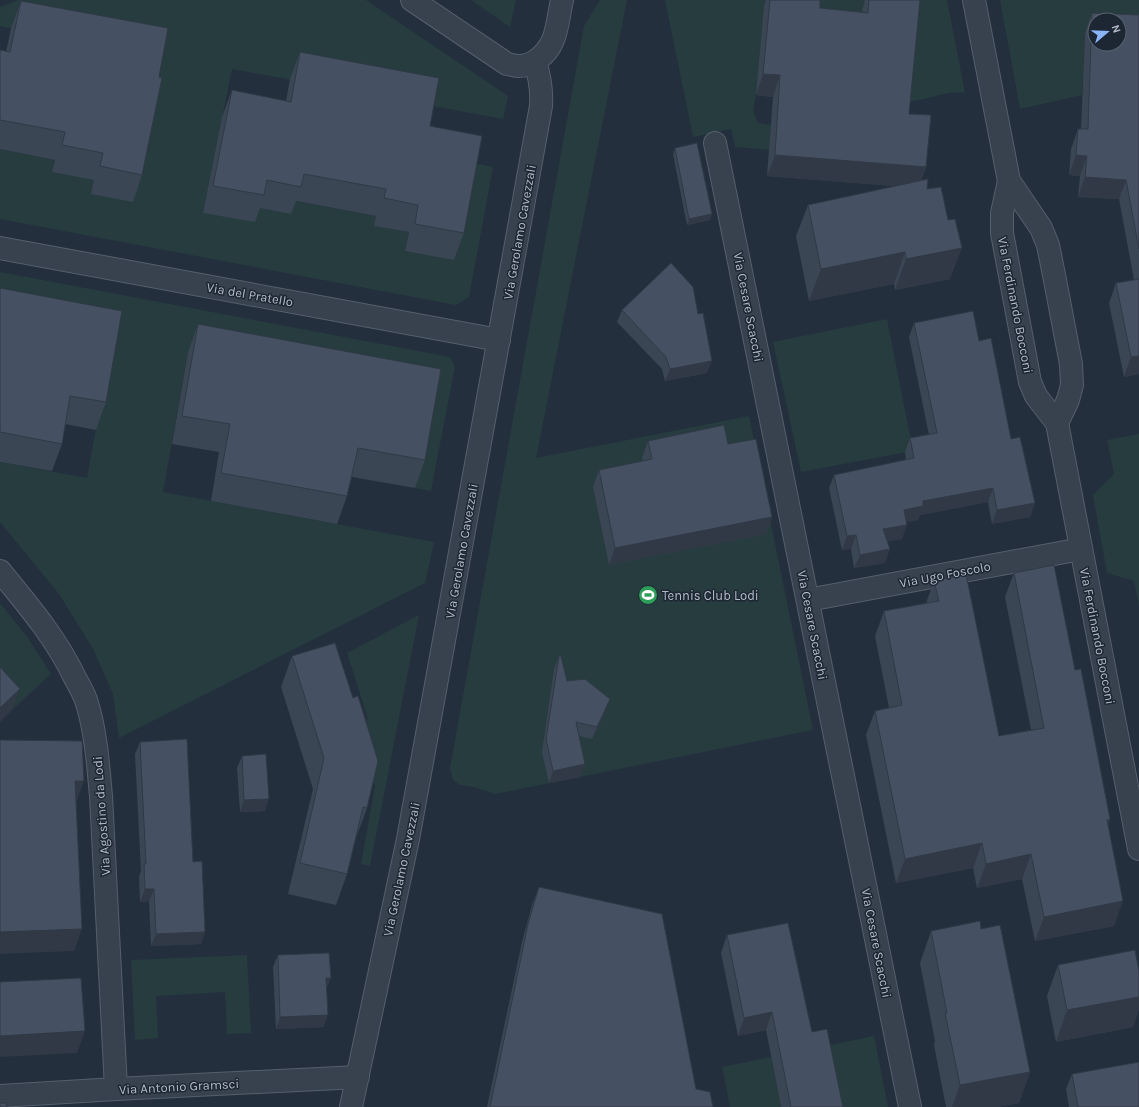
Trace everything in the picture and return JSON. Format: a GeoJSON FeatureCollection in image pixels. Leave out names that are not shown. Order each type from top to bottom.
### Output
{"type":"FeatureCollection","features":[{"type":"Feature","properties":{"kind":"street"},"geometry":{"type":"LineString","coordinates":[[412,0],[507,64],[517,66],[535,62],[548,50],[554,39],[562,0]]}},
{"type":"Feature","properties":{"kind":"street","name":"Via Ferdinando Bocconi"},"geometry":{"type":"LineString","coordinates":[[974,0],[1009,181],[1002,213],[1002,233],[1030,382],[1036,396],[1056,423],[1139,849]]}},
{"type":"Feature","properties":{"kind":"street","name":"Via Gerolamo Cavezzali"},"geometry":{"type":"LineString","coordinates":[[352,1107],[408,839],[541,106],[542,91],[540,77],[535,62]]}},
{"type":"Feature","properties":{"kind":"street","name":"Via Cesare Scacchi"},"geometry":{"type":"LineString","coordinates":[[715,143],[910,1107]]}},
{"type":"Feature","properties":{"kind":"street","name":"Via Ferdinando Bocconi"},"geometry":{"type":"LineString","coordinates":[[1009,181],[1041,228],[1048,245],[1054,275],[1071,364],[1072,385],[1068,400],[1056,423]]}},
{"type":"Feature","properties":{"kind":"street","name":"Via del Pratello"},"geometry":{"type":"LineString","coordinates":[[0,248],[499,340]]}},
{"type":"Feature","properties":{"kind":"street","name":"Via Ugo Foscolo"},"geometry":{"type":"LineString","coordinates":[[808,600],[1081,549]]}},
{"type":"Feature","properties":{"kind":"street","name":"Via Agostino da Lodi"},"geometry":{"type":"LineString","coordinates":[[0,571],[37,616],[55,641],[72,670],[85,699],[93,730],[98,762],[116,1089]]}},
{"type":"Feature","properties":{"kind":"street","name":"Via Antonio Gramsci"},"geometry":{"type":"LineString","coordinates":[[0,1096],[358,1077]]}},
{"type":"Feature","properties":{"kind":"green space"},"geometry":{"type":"Polygon","coordinates":[[[18,0],[366,0],[508,96],[503,119],[232,69],[203,213],[294,201],[376,216],[375,226],[409,232],[405,251],[473,163],[493,167],[469,297],[456,305],[0,219],[0,149],[55,160],[52,172],[158,55],[0,26],[0,7],[18,0]]]}},
{"type":"Feature","properties":{"kind":"green space"},"geometry":{"type":"Polygon","coordinates":[[[471,0],[516,0],[510,27],[471,0]]]}},
{"type":"Feature","properties":{"kind":"green space","name":"Tennis Club Lodi"},"geometry":{"type":"Polygon","coordinates":[[[600,0],[627,0],[536,458],[749,416],[813,730],[495,794],[474,787],[460,785],[453,780],[450,768],[584,26],[600,0]]]}},
{"type":"Feature","properties":{"kind":"green space"},"geometry":{"type":"Polygon","coordinates":[[[665,0],[947,0],[965,93],[942,94],[920,100],[905,101],[860,34],[756,95],[753,110],[758,123],[771,125],[769,150],[735,147],[731,129],[693,137],[665,0]]]}},
{"type":"Feature","properties":{"kind":"green space"},"geometry":{"type":"Polygon","coordinates":[[[1000,0],[1139,0],[1139,36],[1127,26],[1127,12],[1087,12],[1082,95],[1020,109],[1000,0]]]}},
{"type":"Feature","properties":{"kind":"green space"},"geometry":{"type":"Polygon","coordinates":[[[0,272],[450,357],[455,366],[431,491],[415,488],[431,397],[188,352],[163,492],[434,542],[425,583],[119,738],[113,694],[93,649],[59,594],[0,522],[0,462],[87,478],[112,339],[0,318],[0,272]]]}},
{"type":"Feature","properties":{"kind":"green space"},"geometry":{"type":"Polygon","coordinates":[[[887,319],[913,451],[801,472],[773,342],[887,319]]]}},
{"type":"Feature","properties":{"kind":"green space"},"geometry":{"type":"Polygon","coordinates":[[[1139,434],[1139,606],[1134,581],[1107,573],[1093,495],[1114,474],[1107,440],[1139,434]]]}},
{"type":"Feature","properties":{"kind":"green space"},"geometry":{"type":"Polygon","coordinates":[[[0,603],[28,638],[51,674],[12,710],[0,697],[0,603]]]}},
{"type":"Feature","properties":{"kind":"green space"},"geometry":{"type":"Polygon","coordinates":[[[419,615],[370,866],[361,864],[375,786],[356,723],[368,719],[347,653],[419,615]]]}},
{"type":"Feature","properties":{"kind":"green space"},"geometry":{"type":"Polygon","coordinates":[[[247,955],[251,1033],[227,1034],[225,992],[156,996],[158,1038],[135,1040],[131,960],[247,955]]]}},
{"type":"Feature","properties":{"kind":"green space"},"geometry":{"type":"Polygon","coordinates":[[[874,1036],[888,1107],[833,1107],[821,1047],[874,1036]]]}},
{"type":"Feature","properties":{"kind":"green space"},"geometry":{"type":"Polygon","coordinates":[[[771,1057],[781,1107],[730,1107],[722,1067],[771,1057]]]}},
{"type":"Feature","properties":{"kind":"building"},"geometry":{"type":"Polygon","coordinates":[[[770,0],[820,0],[820,8],[868,13],[869,0],[920,0],[909,114],[931,115],[926,167],[775,155],[780,75],[763,74],[770,0]]]}},
{"type":"Feature","properties":{"kind":"building"},"geometry":{"type":"Polygon","coordinates":[[[21,1],[168,28],[159,77],[162,78],[142,175],[100,166],[103,153],[62,145],[65,132],[0,120],[0,50],[10,52],[21,1]]]}},
{"type":"Feature","properties":{"kind":"building"},"geometry":{"type":"Polygon","coordinates":[[[1127,14],[1139,15],[1139,249],[1126,180],[1085,177],[1087,156],[1076,155],[1078,129],[1088,129],[1091,52],[1127,52],[1127,14]]]}},
{"type":"Feature","properties":{"kind":"building"},"geometry":{"type":"Polygon","coordinates":[[[300,52],[439,78],[430,126],[482,136],[464,233],[415,224],[418,205],[384,198],[386,189],[304,174],[301,187],[267,180],[264,195],[213,186],[232,90],[291,102],[300,52]]]}},
{"type":"Feature","properties":{"kind":"building"},"geometry":{"type":"Polygon","coordinates":[[[697,143],[712,214],[689,219],[675,148],[697,143]]]}},
{"type":"Feature","properties":{"kind":"building"},"geometry":{"type":"Polygon","coordinates":[[[928,179],[927,189],[941,187],[948,220],[955,219],[962,248],[906,259],[905,252],[821,269],[808,205],[928,179]]]}},
{"type":"Feature","properties":{"kind":"building"},"geometry":{"type":"Polygon","coordinates":[[[671,263],[693,287],[698,314],[703,313],[712,361],[670,369],[666,357],[622,310],[671,263]]]}},
{"type":"Feature","properties":{"kind":"building"},"geometry":{"type":"Polygon","coordinates":[[[1139,279],[1139,356],[1131,357],[1116,283],[1139,279]]]}},
{"type":"Feature","properties":{"kind":"building"},"geometry":{"type":"Polygon","coordinates":[[[0,288],[122,311],[106,402],[70,396],[62,444],[0,432],[0,288]]]}},
{"type":"Feature","properties":{"kind":"building"},"geometry":{"type":"Polygon","coordinates":[[[973,311],[979,341],[991,338],[1011,439],[1020,437],[1035,503],[997,510],[993,488],[923,501],[923,506],[904,510],[907,525],[883,529],[890,549],[860,555],[856,535],[847,536],[834,475],[914,458],[910,438],[937,433],[914,323],[973,311]]]}},
{"type":"Feature","properties":{"kind":"building"},"geometry":{"type":"Polygon","coordinates":[[[198,324],[441,369],[425,460],[358,448],[347,496],[221,473],[230,424],[182,416],[198,324]]]}},
{"type":"Feature","properties":{"kind":"building"},"geometry":{"type":"Polygon","coordinates":[[[724,425],[728,444],[756,439],[772,517],[615,548],[599,470],[652,459],[648,441],[724,425]]]}},
{"type":"Feature","properties":{"kind":"building"},"geometry":{"type":"Polygon","coordinates":[[[1054,565],[1075,670],[1081,669],[1110,819],[1107,820],[1123,901],[1044,917],[1031,854],[986,864],[982,843],[905,859],[875,711],[902,705],[884,611],[939,601],[934,581],[966,574],[999,736],[1044,728],[1014,573],[1054,565]]]}},
{"type":"Feature","properties":{"kind":"building"},"geometry":{"type":"Polygon","coordinates":[[[335,643],[353,698],[358,696],[378,761],[367,808],[363,807],[347,874],[300,863],[324,758],[292,656],[335,643]]]}},
{"type":"Feature","properties":{"kind":"building"},"geometry":{"type":"Polygon","coordinates":[[[559,656],[561,656],[567,681],[585,679],[610,699],[597,727],[576,722],[585,764],[553,771],[546,739],[559,656]]]}},
{"type":"Feature","properties":{"kind":"building"},"geometry":{"type":"Polygon","coordinates":[[[0,667],[20,689],[0,708],[0,667]]]}},
{"type":"Feature","properties":{"kind":"building"},"geometry":{"type":"Polygon","coordinates":[[[187,739],[193,862],[202,861],[205,932],[156,934],[154,889],[145,889],[144,864],[146,864],[140,742],[187,739]]]}},
{"type":"Feature","properties":{"kind":"building"},"geometry":{"type":"Polygon","coordinates":[[[0,740],[82,741],[84,781],[75,781],[82,929],[0,932],[0,740]]]}},
{"type":"Feature","properties":{"kind":"building"},"geometry":{"type":"Polygon","coordinates":[[[266,754],[269,799],[244,800],[242,756],[266,754]]]}},
{"type":"Feature","properties":{"kind":"building"},"geometry":{"type":"Polygon","coordinates":[[[539,887],[662,914],[696,1089],[710,1092],[713,1107],[490,1107],[528,924],[539,887]]]}},
{"type":"Feature","properties":{"kind":"building"},"geometry":{"type":"Polygon","coordinates":[[[980,921],[981,929],[1000,925],[1030,1072],[960,1085],[945,1013],[947,1013],[931,931],[980,921]]]}},
{"type":"Feature","properties":{"kind":"building"},"geometry":{"type":"Polygon","coordinates":[[[788,923],[812,1032],[827,1029],[843,1107],[791,1107],[772,1012],[744,1018],[727,935],[788,923]]]}},
{"type":"Feature","properties":{"kind":"building"},"geometry":{"type":"Polygon","coordinates":[[[1135,950],[1139,971],[1139,997],[1067,1010],[1058,965],[1135,950]]]}},
{"type":"Feature","properties":{"kind":"building"},"geometry":{"type":"Polygon","coordinates":[[[329,953],[331,978],[326,978],[328,1015],[280,1017],[278,955],[329,953]]]}},
{"type":"Feature","properties":{"kind":"building"},"geometry":{"type":"Polygon","coordinates":[[[81,978],[85,1031],[0,1036],[0,982],[81,978]]]}},
{"type":"Feature","properties":{"kind":"building"},"geometry":{"type":"Polygon","coordinates":[[[1139,1062],[1139,1107],[1078,1107],[1072,1074],[1139,1062]]]}},
{"type":"Feature","properties":{"kind":"building"},"geometry":{"type":"Polygon","coordinates":[[[0,1103],[6,1103],[7,1107],[0,1107],[0,1103]]]}},
{"type":"Feature","properties":{"kind":"place","name":"Tennis Club Lodi"},"geometry":{"type":"Point","coordinates":[648,595]}}]}
